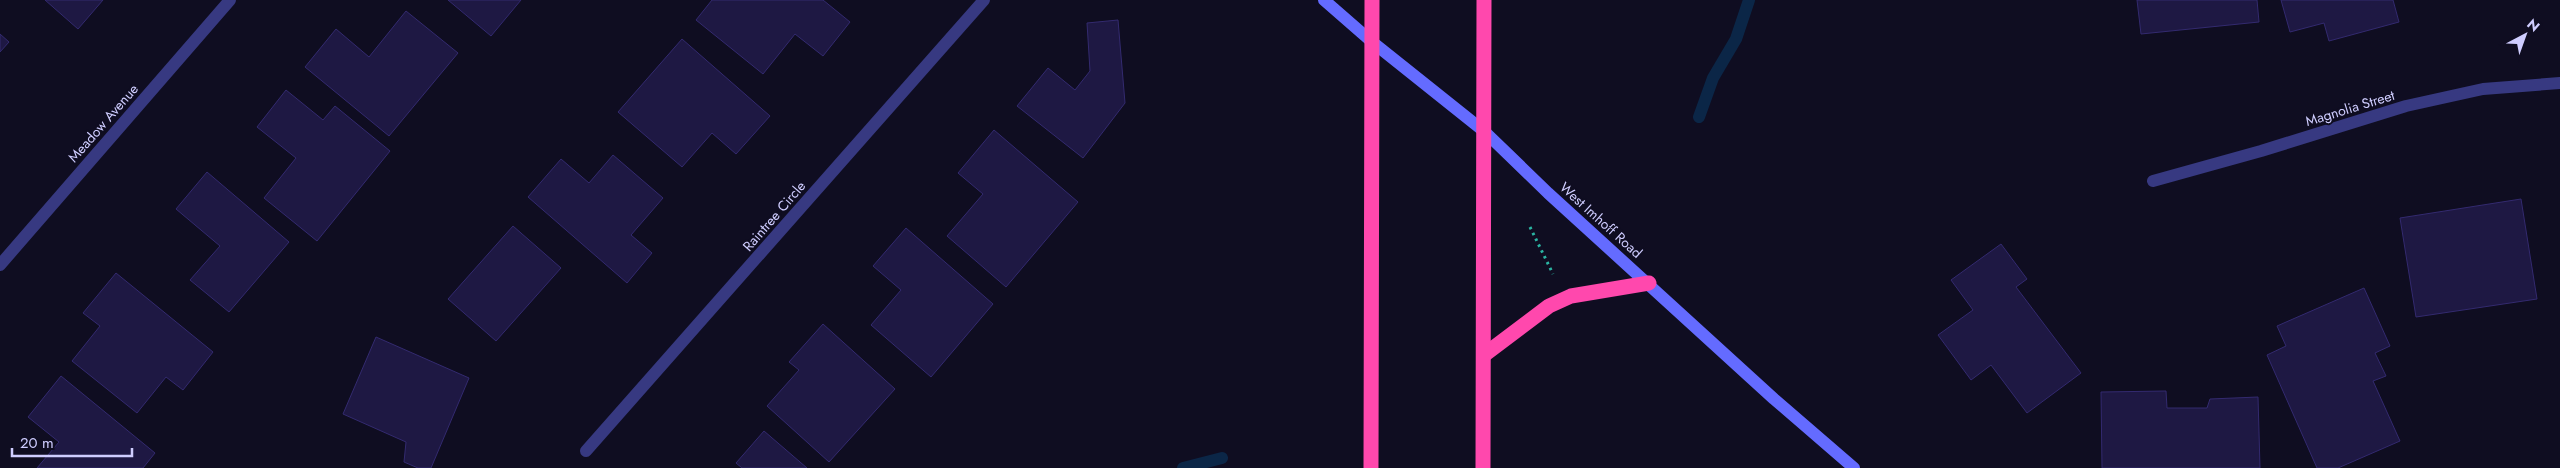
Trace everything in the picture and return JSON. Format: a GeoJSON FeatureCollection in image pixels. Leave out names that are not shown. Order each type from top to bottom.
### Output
{"type":"FeatureCollection","features":[{"type":"Feature","properties":{"kind":"highway"},"geometry":{"type":"LineString","coordinates":[[1371,468],[1372,0]]}},
{"type":"Feature","properties":{"kind":"highway"},"geometry":{"type":"LineString","coordinates":[[1483,468],[1484,0]]}},
{"type":"Feature","properties":{"kind":"highway"},"geometry":{"type":"LineString","coordinates":[[1484,355],[1549,306],[1571,296],[1649,284]]}},
{"type":"Feature","properties":{"kind":"street","name":"Meadow Avenue"},"geometry":{"type":"LineString","coordinates":[[0,265],[230,0]]}},
{"type":"Feature","properties":{"kind":"street","name":"Raintree Circle"},"geometry":{"type":"LineString","coordinates":[[586,451],[984,0]]}},
{"type":"Feature","properties":{"kind":"street","name":"West Imhoff Road"},"geometry":{"type":"LineString","coordinates":[[1324,0],[1371,42],[1485,132],[1774,399],[1854,468]]}},
{"type":"Feature","properties":{"kind":"street","name":"Magnolia Street"},"geometry":{"type":"LineString","coordinates":[[2153,180],[2262,151],[2406,106],[2483,89],[2560,83]]}},
{"type":"Feature","properties":{"kind":"path"},"geometry":{"type":"LineString","coordinates":[[1530,227],[1556,281]]}},
{"type":"Feature","properties":{"kind":"building"},"geometry":{"type":"Polygon","coordinates":[[[45,0],[103,0],[78,29],[45,0]]]}},
{"type":"Feature","properties":{"kind":"building"},"geometry":{"type":"Polygon","coordinates":[[[448,0],[521,0],[491,36],[448,0]]]}},
{"type":"Feature","properties":{"kind":"building"},"geometry":{"type":"Polygon","coordinates":[[[712,0],[823,0],[850,22],[823,56],[795,34],[763,74],[696,20],[712,0]]]}},
{"type":"Feature","properties":{"kind":"building"},"geometry":{"type":"Polygon","coordinates":[[[2137,0],[2257,0],[2259,22],[2141,34],[2137,0]]]}},
{"type":"Feature","properties":{"kind":"building"},"geometry":{"type":"Polygon","coordinates":[[[2281,0],[2393,0],[2399,22],[2329,41],[2324,23],[2290,32],[2281,0]]]}},
{"type":"Feature","properties":{"kind":"building"},"geometry":{"type":"Polygon","coordinates":[[[406,11],[458,53],[389,136],[305,67],[336,29],[369,57],[406,11]]]}},
{"type":"Feature","properties":{"kind":"building"},"geometry":{"type":"Polygon","coordinates":[[[1118,20],[1125,103],[1083,158],[1017,106],[1048,68],[1075,90],[1090,71],[1087,23],[1118,20]]]}},
{"type":"Feature","properties":{"kind":"building"},"geometry":{"type":"Polygon","coordinates":[[[0,34],[9,42],[0,52],[0,34]]]}},
{"type":"Feature","properties":{"kind":"building"},"geometry":{"type":"Polygon","coordinates":[[[682,39],[770,116],[736,154],[712,133],[682,167],[618,112],[682,39]]]}},
{"type":"Feature","properties":{"kind":"building"},"geometry":{"type":"Polygon","coordinates":[[[286,90],[323,120],[335,106],[390,151],[317,241],[264,198],[296,158],[257,127],[286,90]]]}},
{"type":"Feature","properties":{"kind":"building"},"geometry":{"type":"Polygon","coordinates":[[[994,130],[1078,202],[1006,287],[947,236],[983,194],[958,173],[994,130]]]}},
{"type":"Feature","properties":{"kind":"building"},"geometry":{"type":"Polygon","coordinates":[[[613,155],[663,198],[631,235],[652,253],[627,283],[528,197],[561,159],[589,183],[613,155]]]}},
{"type":"Feature","properties":{"kind":"building"},"geometry":{"type":"Polygon","coordinates":[[[207,172],[289,242],[229,312],[190,280],[220,246],[176,209],[207,172]]]}},
{"type":"Feature","properties":{"kind":"building"},"geometry":{"type":"Polygon","coordinates":[[[2521,199],[2537,299],[2416,317],[2400,218],[2521,199]]]}},
{"type":"Feature","properties":{"kind":"building"},"geometry":{"type":"Polygon","coordinates":[[[513,226],[561,268],[496,341],[448,299],[513,226]]]}},
{"type":"Feature","properties":{"kind":"building"},"geometry":{"type":"Polygon","coordinates":[[[906,228],[993,304],[931,377],[871,325],[901,290],[873,266],[906,228]]]}},
{"type":"Feature","properties":{"kind":"building"},"geometry":{"type":"Polygon","coordinates":[[[2001,244],[2027,279],[2016,287],[2081,373],[2027,413],[1991,365],[1971,380],[1938,335],[1973,310],[1951,280],[2001,244]]]}},
{"type":"Feature","properties":{"kind":"building"},"geometry":{"type":"Polygon","coordinates":[[[116,273],[213,352],[183,390],[166,377],[137,413],[72,361],[100,326],[83,313],[116,273]]]}},
{"type":"Feature","properties":{"kind":"building"},"geometry":{"type":"Polygon","coordinates":[[[2364,288],[2390,346],[2375,353],[2386,376],[2373,381],[2400,441],[2338,468],[2317,468],[2267,355],[2286,346],[2277,326],[2364,288]]]}},
{"type":"Feature","properties":{"kind":"building"},"geometry":{"type":"Polygon","coordinates":[[[823,324],[895,389],[829,462],[767,406],[799,370],[789,362],[823,324]]]}},
{"type":"Feature","properties":{"kind":"building"},"geometry":{"type":"Polygon","coordinates":[[[376,337],[469,378],[431,468],[418,468],[404,462],[406,442],[343,414],[376,337]]]}},
{"type":"Feature","properties":{"kind":"building"},"geometry":{"type":"Polygon","coordinates":[[[61,376],[155,453],[143,468],[37,468],[59,442],[28,417],[61,376]]]}},
{"type":"Feature","properties":{"kind":"building"},"geometry":{"type":"Polygon","coordinates":[[[2166,391],[2167,408],[2207,408],[2210,399],[2258,397],[2260,468],[2102,468],[2101,392],[2166,391]]]}},
{"type":"Feature","properties":{"kind":"building"},"geometry":{"type":"Polygon","coordinates":[[[764,431],[807,468],[742,468],[736,463],[764,431]]]}},
{"type":"Feature","properties":{"kind":"waterway"},"geometry":{"type":"LineString","coordinates":[[1699,117],[1713,78],[1736,39],[1749,0]]}},
{"type":"Feature","properties":{"kind":"waterway"},"geometry":{"type":"LineString","coordinates":[[1183,468],[1222,458]]}}]}
